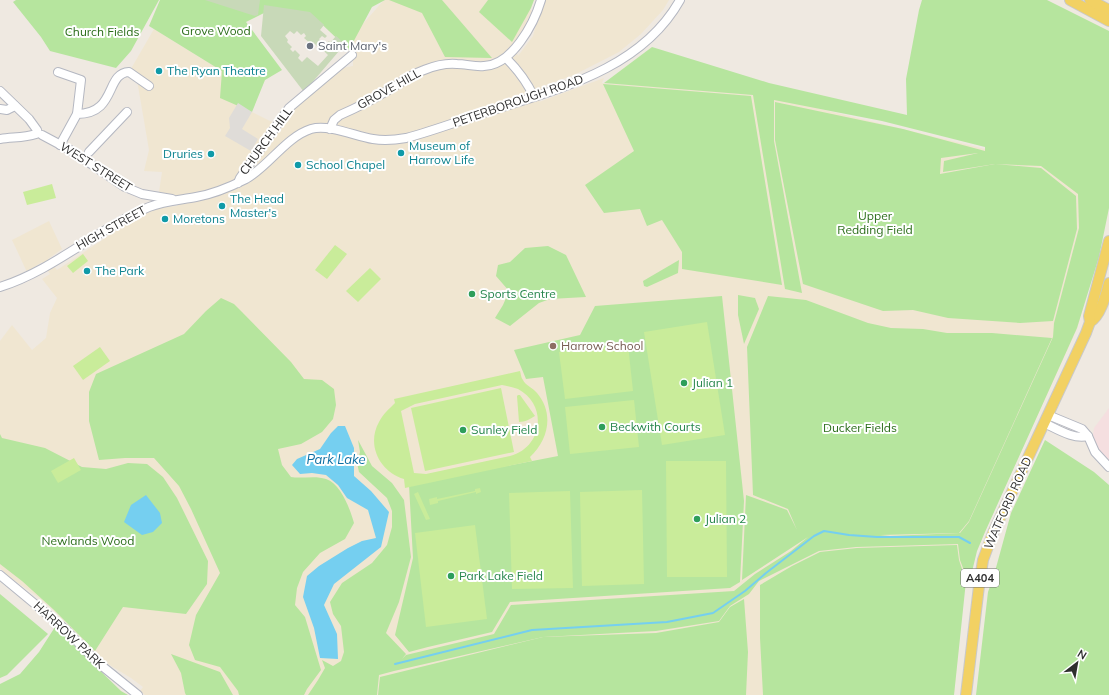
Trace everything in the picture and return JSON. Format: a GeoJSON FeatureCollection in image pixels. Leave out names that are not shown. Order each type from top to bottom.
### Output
{"type":"FeatureCollection","features":[{"type":"Feature","properties":{"kind":"main road"},"geometry":{"type":"LineString","coordinates":[[1070,0],[1109,21]]}},
{"type":"Feature","properties":{"kind":"main road"},"geometry":{"type":"LineString","coordinates":[[1090,0],[1109,10]]}},
{"type":"Feature","properties":{"kind":"main road","name":"WATFORD ROAD"},"geometry":{"type":"LineString","coordinates":[[966,695],[975,608],[983,560],[993,533],[1090,322],[1089,316],[1106,263],[1109,241]]}},
{"type":"Feature","properties":{"kind":"main road","name":"WATFORD ROAD"},"geometry":{"type":"LineString","coordinates":[[1090,322],[1095,319],[1105,298],[1109,283]]}},
{"type":"Feature","properties":{"kind":"street","name":"GROVE HILL"},"geometry":{"type":"LineString","coordinates":[[330,129],[334,120],[340,115],[386,92],[406,78],[422,70],[433,66],[446,64],[486,66],[497,63],[506,58],[529,28],[541,0]]}},
{"type":"Feature","properties":{"kind":"street","name":"PETERBOROUGH ROAD"},"geometry":{"type":"LineString","coordinates":[[330,129],[374,139],[391,140],[406,138],[534,97],[587,77],[628,57],[662,26],[680,0]]}},
{"type":"Feature","properties":{"kind":"street","name":"CHURCH HILL"},"geometry":{"type":"LineString","coordinates":[[238,183],[289,108],[352,56]]}},
{"type":"Feature","properties":{"kind":"street"},"geometry":{"type":"LineString","coordinates":[[506,58],[523,77],[534,97]]}},
{"type":"Feature","properties":{"kind":"street"},"geometry":{"type":"LineString","coordinates":[[58,72],[81,80],[77,114],[60,145]]}},
{"type":"Feature","properties":{"kind":"street"},"geometry":{"type":"LineString","coordinates":[[77,114],[89,113],[100,108],[106,100],[116,80],[126,72],[134,75],[149,86]]}},
{"type":"Feature","properties":{"kind":"street","name":"WEST STREET"},"geometry":{"type":"LineString","coordinates":[[0,91],[29,119],[38,133],[60,145],[86,156],[97,169],[133,191],[171,198],[174,201]]}},
{"type":"Feature","properties":{"kind":"street"},"geometry":{"type":"LineString","coordinates":[[0,109],[7,110],[15,106]]}},
{"type":"Feature","properties":{"kind":"street"},"geometry":{"type":"LineString","coordinates":[[86,156],[127,112]]}},
{"type":"Feature","properties":{"kind":"street","name":"HIGH STREET"},"geometry":{"type":"LineString","coordinates":[[0,287],[17,282],[43,268],[126,217],[160,203],[210,195],[238,183],[249,177],[292,140],[303,133],[313,129],[330,129]]}},
{"type":"Feature","properties":{"kind":"street"},"geometry":{"type":"LineString","coordinates":[[0,139],[10,137],[28,137],[38,133]]}},
{"type":"Feature","properties":{"kind":"street"},"geometry":{"type":"LineString","coordinates":[[1046,419],[1082,430],[1088,436],[1094,452],[1109,467]]}},
{"type":"Feature","properties":{"kind":"street","name":"HARROW PARK"},"geometry":{"type":"LineString","coordinates":[[0,575],[60,624],[97,662],[138,695]]}},
{"type":"Feature","properties":{"kind":"shaded area","name":"Harrow School"},"geometry":{"type":"Polygon","coordinates":[[[384,0],[519,0],[532,11],[523,31],[514,45],[518,56],[533,36],[543,0],[669,0],[663,10],[641,34],[619,52],[574,75],[543,86],[539,102],[604,78],[602,83],[759,94],[1109,179],[1097,256],[1077,329],[977,551],[968,552],[954,695],[145,695],[140,691],[143,687],[103,661],[52,609],[0,568],[0,341],[12,325],[32,350],[46,338],[50,313],[57,298],[42,279],[50,274],[42,262],[27,272],[12,240],[49,221],[62,249],[48,259],[57,270],[125,225],[152,210],[177,206],[181,196],[159,192],[162,172],[144,171],[149,150],[137,80],[132,71],[132,67],[154,29],[222,71],[252,112],[272,122],[269,127],[271,128],[267,135],[265,134],[253,153],[290,111],[343,68],[353,66],[354,57],[346,43],[384,0]]]}},
{"type":"Feature","properties":{"kind":"shaded area"},"geometry":{"type":"Polygon","coordinates":[[[238,103],[252,112],[242,129],[258,139],[251,151],[225,136],[230,128],[229,118],[238,103]]]}},
{"type":"Feature","properties":{"kind":"shaded area"},"geometry":{"type":"Polygon","coordinates":[[[1109,408],[1109,464],[1092,441],[1094,428],[1109,408]]]}},
{"type":"Feature","properties":{"kind":"green space","name":"Church Fields"},"geometry":{"type":"Polygon","coordinates":[[[16,0],[159,0],[131,51],[116,68],[50,51],[41,37],[13,2],[16,0]]]}},
{"type":"Feature","properties":{"kind":"green space","name":"Grove Wood"},"geometry":{"type":"Polygon","coordinates":[[[160,0],[385,0],[372,7],[349,50],[309,12],[266,12],[246,22],[282,70],[265,80],[252,112],[220,98],[222,71],[149,26],[160,0]]]}},
{"type":"Feature","properties":{"kind":"green space"},"geometry":{"type":"Polygon","coordinates":[[[205,0],[260,0],[258,15],[255,16],[205,0]]]}},
{"type":"Feature","properties":{"kind":"green space"},"geometry":{"type":"Polygon","coordinates":[[[389,0],[442,0],[492,58],[445,57],[422,13],[389,0]]]}},
{"type":"Feature","properties":{"kind":"green space"},"geometry":{"type":"Polygon","coordinates":[[[488,0],[534,0],[512,42],[479,12],[488,0]]]}},
{"type":"Feature","properties":{"kind":"green space"},"geometry":{"type":"Polygon","coordinates":[[[922,0],[1047,0],[1109,31],[1109,208],[1099,257],[1077,328],[985,532],[977,551],[969,584],[960,560],[958,544],[856,547],[819,551],[759,581],[749,594],[730,606],[719,621],[656,631],[543,637],[379,675],[377,695],[308,695],[325,668],[322,660],[333,666],[341,661],[344,652],[341,626],[333,614],[330,602],[342,583],[372,563],[387,545],[392,527],[392,511],[387,498],[359,472],[357,463],[360,452],[358,440],[372,466],[392,483],[404,500],[411,557],[399,602],[386,633],[406,654],[402,659],[406,655],[494,634],[511,605],[734,591],[755,574],[791,551],[808,537],[742,580],[746,495],[787,510],[797,530],[788,509],[753,495],[747,347],[768,296],[806,300],[868,323],[891,328],[923,329],[947,333],[992,333],[1052,338],[969,521],[959,533],[880,535],[890,536],[960,533],[969,522],[1053,337],[1054,323],[1079,228],[1078,194],[1041,166],[995,164],[1041,168],[1076,196],[1077,229],[1053,321],[1020,323],[948,318],[913,310],[883,311],[803,284],[775,140],[775,102],[903,129],[985,151],[985,147],[882,121],[774,100],[774,141],[802,293],[785,289],[753,95],[604,83],[652,47],[769,83],[907,115],[906,79],[922,0]],[[978,153],[941,158],[940,174],[995,164],[943,172],[944,161],[978,153]]]}},
{"type":"Feature","properties":{"kind":"green space"},"geometry":{"type":"Polygon","coordinates":[[[264,5],[310,12],[345,44],[304,92],[261,36],[264,5]],[[324,25],[320,30],[327,36],[325,38],[322,36],[319,39],[321,42],[317,46],[313,42],[311,44],[304,38],[306,36],[304,33],[301,35],[297,31],[294,34],[290,31],[285,36],[288,40],[287,42],[292,47],[290,49],[293,52],[295,50],[300,55],[298,58],[302,62],[307,57],[318,66],[328,55],[322,49],[326,46],[328,48],[330,45],[327,43],[329,41],[330,43],[336,36],[324,25]]]}},
{"type":"Feature","properties":{"kind":"green space"},"geometry":{"type":"Polygon","coordinates":[[[603,84],[751,96],[782,285],[682,269],[682,252],[662,220],[647,226],[640,209],[604,213],[585,185],[634,151],[603,84]]]}},
{"type":"Feature","properties":{"kind":"green space"},"geometry":{"type":"Polygon","coordinates":[[[52,184],[56,198],[27,205],[23,192],[52,184]]]}},
{"type":"Feature","properties":{"kind":"green space"},"geometry":{"type":"Polygon","coordinates":[[[335,245],[347,254],[327,279],[315,270],[335,245]]]}},
{"type":"Feature","properties":{"kind":"green space"},"geometry":{"type":"Polygon","coordinates":[[[548,246],[566,255],[586,297],[550,299],[539,303],[510,326],[495,318],[509,291],[496,276],[498,265],[510,262],[525,248],[548,246]]]}},
{"type":"Feature","properties":{"kind":"green space"},"geometry":{"type":"Polygon","coordinates":[[[83,254],[88,261],[73,273],[67,266],[83,254]]]}},
{"type":"Feature","properties":{"kind":"green space"},"geometry":{"type":"Polygon","coordinates":[[[679,260],[678,273],[647,287],[644,286],[643,281],[679,260]]]}},
{"type":"Feature","properties":{"kind":"green space"},"geometry":{"type":"Polygon","coordinates":[[[370,268],[381,279],[358,302],[346,291],[370,268]]]}},
{"type":"Feature","properties":{"kind":"green space"},"geometry":{"type":"Polygon","coordinates":[[[738,295],[755,298],[759,309],[744,344],[738,315],[738,295]]]}},
{"type":"Feature","properties":{"kind":"green space"},"geometry":{"type":"Polygon","coordinates":[[[722,296],[744,501],[740,582],[730,588],[510,602],[492,632],[409,652],[395,635],[413,558],[409,485],[558,456],[543,377],[526,379],[514,350],[580,335],[595,306],[722,296]]]}},
{"type":"Feature","properties":{"kind":"green space"},"geometry":{"type":"Polygon","coordinates":[[[221,298],[234,304],[291,362],[304,379],[322,380],[334,389],[336,405],[333,419],[322,432],[301,444],[278,449],[282,465],[291,477],[322,478],[336,486],[347,504],[354,523],[345,539],[320,553],[303,572],[297,588],[295,605],[305,617],[321,670],[304,695],[239,695],[238,691],[220,667],[195,660],[189,645],[196,615],[220,573],[179,486],[154,458],[99,460],[89,421],[89,392],[96,374],[184,334],[221,298]]]}},
{"type":"Feature","properties":{"kind":"green space","name":"Julian 1"},"geometry":{"type":"Polygon","coordinates":[[[707,322],[725,435],[662,445],[644,332],[707,322]]]}},
{"type":"Feature","properties":{"kind":"green space","name":"Beckwith Courts"},"geometry":{"type":"Polygon","coordinates":[[[628,345],[633,391],[565,399],[559,352],[628,345]]]}},
{"type":"Feature","properties":{"kind":"green space"},"geometry":{"type":"Polygon","coordinates":[[[100,347],[110,361],[83,380],[73,366],[100,347]]]}},
{"type":"Feature","properties":{"kind":"green space"},"geometry":{"type":"Polygon","coordinates":[[[520,371],[524,382],[535,391],[546,409],[547,426],[542,442],[530,457],[532,461],[405,488],[404,479],[388,470],[382,464],[375,448],[374,440],[375,431],[379,422],[382,416],[395,403],[394,399],[520,371]],[[502,385],[415,404],[401,411],[414,473],[426,474],[510,456],[521,451],[529,444],[535,435],[538,425],[534,405],[528,396],[518,389],[502,385]]]}},
{"type":"Feature","properties":{"kind":"green space","name":"Sunley Field"},"geometry":{"type":"Polygon","coordinates":[[[501,388],[514,452],[425,471],[411,408],[501,388]]]}},
{"type":"Feature","properties":{"kind":"green space"},"geometry":{"type":"Polygon","coordinates":[[[518,395],[520,395],[535,416],[521,422],[519,422],[518,395]]]}},
{"type":"Feature","properties":{"kind":"green space","name":"Beckwith Courts"},"geometry":{"type":"Polygon","coordinates":[[[634,400],[639,447],[570,454],[565,407],[634,400]]]}},
{"type":"Feature","properties":{"kind":"green space","name":"Newlands Wood"},"geometry":{"type":"Polygon","coordinates":[[[0,434],[2,438],[45,448],[82,467],[106,469],[128,463],[147,464],[163,477],[177,498],[208,561],[207,584],[186,614],[123,607],[95,651],[53,609],[22,581],[0,564],[0,434]]]}},
{"type":"Feature","properties":{"kind":"green space"},"geometry":{"type":"Polygon","coordinates":[[[1045,440],[1094,472],[1109,485],[1109,695],[976,695],[988,592],[1011,513],[1045,440]]]}},
{"type":"Feature","properties":{"kind":"green space"},"geometry":{"type":"Polygon","coordinates":[[[74,458],[81,470],[58,483],[51,471],[74,458]]]}},
{"type":"Feature","properties":{"kind":"green space","name":"Julian 2"},"geometry":{"type":"Polygon","coordinates":[[[666,461],[726,461],[727,577],[667,577],[666,461]]]}},
{"type":"Feature","properties":{"kind":"green space"},"geometry":{"type":"Polygon","coordinates":[[[480,488],[481,492],[476,494],[476,492],[438,501],[438,503],[430,505],[429,499],[437,497],[437,499],[475,491],[475,489],[480,488]]]}},
{"type":"Feature","properties":{"kind":"green space"},"geometry":{"type":"Polygon","coordinates":[[[642,490],[644,584],[582,586],[580,492],[642,490]]]}},
{"type":"Feature","properties":{"kind":"green space"},"geometry":{"type":"Polygon","coordinates":[[[570,491],[573,588],[512,589],[509,493],[570,491]]]}},
{"type":"Feature","properties":{"kind":"green space"},"geometry":{"type":"Polygon","coordinates":[[[418,492],[430,519],[426,520],[414,494],[418,492]]]}},
{"type":"Feature","properties":{"kind":"green space","name":"Park Lake Field"},"geometry":{"type":"Polygon","coordinates":[[[475,525],[487,619],[426,627],[415,533],[475,525]]]}},
{"type":"Feature","properties":{"kind":"green space"},"geometry":{"type":"Polygon","coordinates":[[[957,545],[959,560],[966,581],[954,695],[763,695],[760,638],[760,585],[792,566],[820,552],[857,548],[957,545]]]}},
{"type":"Feature","properties":{"kind":"green space"},"geometry":{"type":"Polygon","coordinates":[[[0,594],[48,634],[7,675],[0,678],[0,594]]]}},
{"type":"Feature","properties":{"kind":"green space"},"geometry":{"type":"Polygon","coordinates":[[[744,599],[748,652],[746,695],[378,695],[380,677],[543,637],[656,633],[719,622],[730,607],[744,599]]]}},
{"type":"Feature","properties":{"kind":"green space"},"geometry":{"type":"Polygon","coordinates":[[[55,627],[121,691],[128,695],[0,695],[0,684],[20,674],[39,652],[55,627]]]}},
{"type":"Feature","properties":{"kind":"green space"},"geometry":{"type":"Polygon","coordinates":[[[171,654],[220,672],[233,695],[186,695],[181,673],[171,654]]]}},
{"type":"Feature","properties":{"kind":"water","name":"Park Lake"},"geometry":{"type":"Polygon","coordinates":[[[338,426],[345,426],[354,448],[354,476],[371,491],[389,512],[381,547],[334,584],[324,605],[337,634],[338,659],[320,658],[314,628],[303,597],[307,576],[319,566],[348,548],[362,541],[376,538],[368,510],[347,498],[338,485],[326,475],[312,473],[300,474],[292,465],[297,459],[320,449],[338,426]]]}},
{"type":"Feature","properties":{"kind":"water"},"geometry":{"type":"Polygon","coordinates":[[[146,495],[160,513],[162,523],[153,532],[142,535],[124,522],[131,505],[146,495]]]}},
{"type":"Feature","properties":{"kind":"waterway"},"geometry":{"type":"LineString","coordinates":[[395,664],[532,630],[667,622],[713,613],[745,591],[814,536],[824,531],[877,537],[959,537],[970,543]]}},
{"type":"Feature","properties":{"kind":"place","name":"Saint Mary's"},"geometry":{"type":"Point","coordinates":[310,46]}},
{"type":"Feature","properties":{"kind":"place","name":"The Ryan Theatre"},"geometry":{"type":"Point","coordinates":[159,71]}},
{"type":"Feature","properties":{"kind":"place","name":"Museum of Harrow Life"},"geometry":{"type":"Point","coordinates":[401,153]}},
{"type":"Feature","properties":{"kind":"place","name":"Druries"},"geometry":{"type":"Point","coordinates":[211,154]}},
{"type":"Feature","properties":{"kind":"place","name":"School Chapel"},"geometry":{"type":"Point","coordinates":[298,165]}},
{"type":"Feature","properties":{"kind":"place","name":"The Head Master's"},"geometry":{"type":"Point","coordinates":[222,206]}},
{"type":"Feature","properties":{"kind":"place","name":"Moretons"},"geometry":{"type":"Point","coordinates":[165,219]}},
{"type":"Feature","properties":{"kind":"place","name":"The Park"},"geometry":{"type":"Point","coordinates":[87,271]}},
{"type":"Feature","properties":{"kind":"place","name":"Sports Centre"},"geometry":{"type":"Point","coordinates":[472,294]}},
{"type":"Feature","properties":{"kind":"place","name":"Harrow School"},"geometry":{"type":"Point","coordinates":[553,346]}},
{"type":"Feature","properties":{"kind":"place","name":"Julian 1"},"geometry":{"type":"Point","coordinates":[684,383]}},
{"type":"Feature","properties":{"kind":"place","name":"Beckwith Courts"},"geometry":{"type":"Point","coordinates":[602,427]}},
{"type":"Feature","properties":{"kind":"place","name":"Sunley Field"},"geometry":{"type":"Point","coordinates":[463,430]}},
{"type":"Feature","properties":{"kind":"place","name":"Julian 2"},"geometry":{"type":"Point","coordinates":[697,519]}},
{"type":"Feature","properties":{"kind":"place","name":"Park Lake Field"},"geometry":{"type":"Point","coordinates":[451,576]}},
{"type":"Feature","properties":{"kind":"park label","name":"Upper Redding Field"},"geometry":{"type":"Point","coordinates":[875,223]}},
{"type":"Feature","properties":{"kind":"park label","name":"Ducker Fields"},"geometry":{"type":"Point","coordinates":[860,428]}}]}
